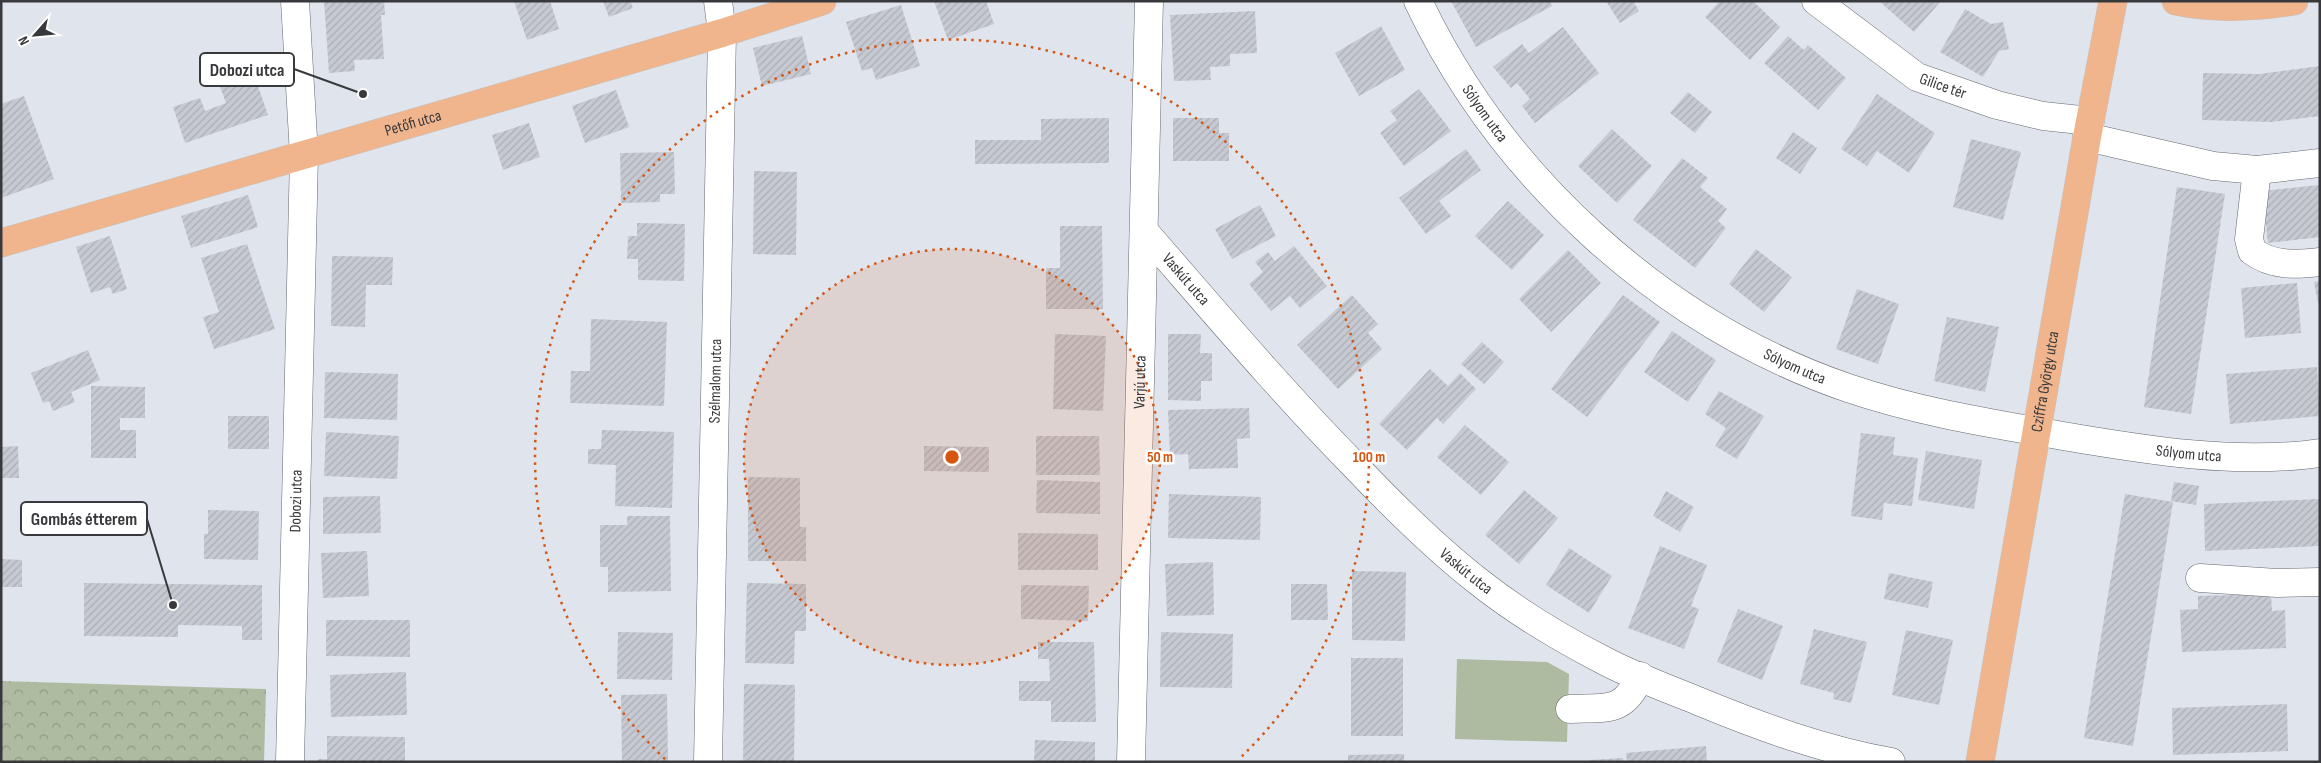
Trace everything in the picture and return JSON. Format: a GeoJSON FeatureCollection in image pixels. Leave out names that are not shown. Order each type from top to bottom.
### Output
{"type":"FeatureCollection","features":[{"type":"Feature","properties":{"kind":"main road","name":"Petőfi utca"},"geometry":{"type":"LineString","coordinates":[[1,243],[722,33],[822,1]]}},
{"type":"Feature","properties":{"kind":"main road","name":"Cziffra György utca"},"geometry":{"type":"LineString","coordinates":[[1980,762],[2089,129],[2113,1]]}},
{"type":"Feature","properties":{"kind":"main road"},"geometry":{"type":"LineString","coordinates":[[2176,1],[2191,4],[2269,5],[2294,1]]}},
{"type":"Feature","properties":{"kind":"street","name":"Dobozi utca"},"geometry":{"type":"LineString","coordinates":[[290,762],[304,155],[295,1]]}},
{"type":"Feature","properties":{"kind":"street","name":"Szélmalom utca"},"geometry":{"type":"LineString","coordinates":[[708,762],[722,33],[718,1]]}},
{"type":"Feature","properties":{"kind":"street","name":"Varjú utca"},"geometry":{"type":"LineString","coordinates":[[1132,762],[1149,1]]}},
{"type":"Feature","properties":{"kind":"street","name":"Sólyom utca"},"geometry":{"type":"LineString","coordinates":[[1418,1],[1432,32],[1488,122],[1555,200],[1638,274],[1717,326],[1789,365],[1847,387],[1909,407],[1966,420],[2102,443],[2241,459],[2320,453]]}},
{"type":"Feature","properties":{"kind":"street","name":"Gilice tér"},"geometry":{"type":"LineString","coordinates":[[1816,1],[1916,77],[1997,105],[2043,116],[2213,166],[2257,170],[2320,163]]}},
{"type":"Feature","properties":{"kind":"street"},"geometry":{"type":"LineString","coordinates":[[2257,170],[2250,239],[2252,251],[2261,258],[2276,263],[2304,264],[2320,262]]}},
{"type":"Feature","properties":{"kind":"street","name":"Vaskút utca"},"geometry":{"type":"LineString","coordinates":[[1144,231],[1311,421],[1431,541],[1479,582],[1522,612],[1603,660],[1795,738],[1861,757],[1891,762]]}},
{"type":"Feature","properties":{"kind":"street"},"geometry":{"type":"LineString","coordinates":[[2200,578],[2277,583],[2320,582]]}},
{"type":"Feature","properties":{"kind":"street"},"geometry":{"type":"LineString","coordinates":[[1570,709],[1617,705],[1626,700],[1633,692],[1640,676]]}},
{"type":"Feature","properties":{"kind":"green space"},"geometry":{"type":"Polygon","coordinates":[[[1457,659],[1547,662],[1569,674],[1567,742],[1455,739],[1457,659]]]}},
{"type":"Feature","properties":{"kind":"green space"},"geometry":{"type":"Polygon","coordinates":[[[1,681],[266,689],[264,762],[1,762],[1,681]]]}},
{"type":"Feature","properties":{"kind":"building"},"geometry":{"type":"Polygon","coordinates":[[[324,1],[384,1],[385,15],[381,15],[384,59],[354,60],[355,71],[329,73],[324,1]]]}},
{"type":"Feature","properties":{"kind":"building"},"geometry":{"type":"Polygon","coordinates":[[[514,1],[550,1],[559,29],[527,40],[514,1]]]}},
{"type":"Feature","properties":{"kind":"building"},"geometry":{"type":"Polygon","coordinates":[[[603,1],[630,1],[633,8],[609,17],[603,1]]]}},
{"type":"Feature","properties":{"kind":"building"},"geometry":{"type":"Polygon","coordinates":[[[934,1],[986,1],[994,24],[948,40],[934,1]]]}},
{"type":"Feature","properties":{"kind":"building"},"geometry":{"type":"Polygon","coordinates":[[[1451,1],[1550,1],[1552,6],[1476,47],[1451,1]]]}},
{"type":"Feature","properties":{"kind":"building"},"geometry":{"type":"Polygon","coordinates":[[[1606,1],[1633,1],[1639,11],[1620,23],[1606,1]]]}},
{"type":"Feature","properties":{"kind":"building"},"geometry":{"type":"Polygon","coordinates":[[[1720,1],[1753,1],[1780,27],[1750,60],[1705,17],[1720,1]]]}},
{"type":"Feature","properties":{"kind":"building"},"geometry":{"type":"Polygon","coordinates":[[[1879,1],[1941,1],[1914,32],[1879,1]]]}},
{"type":"Feature","properties":{"kind":"building"},"geometry":{"type":"Polygon","coordinates":[[[901,5],[920,66],[876,80],[872,68],[862,71],[846,22],[901,5]]]}},
{"type":"Feature","properties":{"kind":"building"},"geometry":{"type":"Polygon","coordinates":[[[1965,9],[1991,24],[2003,22],[2009,49],[1999,51],[1983,77],[1940,52],[1965,9]]]}},
{"type":"Feature","properties":{"kind":"building"},"geometry":{"type":"Polygon","coordinates":[[[1255,11],[1257,53],[1230,54],[1230,66],[1210,67],[1211,80],[1174,81],[1170,15],[1255,11]]]}},
{"type":"Feature","properties":{"kind":"building"},"geometry":{"type":"Polygon","coordinates":[[[1381,26],[1405,70],[1359,96],[1335,53],[1381,26]]]}},
{"type":"Feature","properties":{"kind":"building"},"geometry":{"type":"Polygon","coordinates":[[[1563,27],[1599,73],[1535,123],[1522,106],[1530,99],[1517,83],[1511,88],[1493,67],[1522,44],[1529,53],[1563,27]]]}},
{"type":"Feature","properties":{"kind":"building"},"geometry":{"type":"Polygon","coordinates":[[[802,36],[811,74],[762,86],[753,48],[802,36]]]}},
{"type":"Feature","properties":{"kind":"building"},"geometry":{"type":"Polygon","coordinates":[[[1788,36],[1804,50],[1808,45],[1846,78],[1818,110],[1764,63],[1788,36]]]}},
{"type":"Feature","properties":{"kind":"building"},"geometry":{"type":"Polygon","coordinates":[[[2320,66],[2320,116],[2271,122],[2202,120],[2203,73],[2259,74],[2320,66]]]}},
{"type":"Feature","properties":{"kind":"building"},"geometry":{"type":"Polygon","coordinates":[[[253,72],[268,115],[185,143],[173,107],[200,98],[205,111],[226,103],[219,84],[253,72]]]}},
{"type":"Feature","properties":{"kind":"building"},"geometry":{"type":"Polygon","coordinates":[[[1419,89],[1451,131],[1404,166],[1380,133],[1397,120],[1390,111],[1419,89]]]}},
{"type":"Feature","properties":{"kind":"building"},"geometry":{"type":"Polygon","coordinates":[[[616,90],[629,127],[585,143],[572,106],[616,90]]]}},
{"type":"Feature","properties":{"kind":"building"},"geometry":{"type":"Polygon","coordinates":[[[1688,92],[1712,112],[1695,133],[1670,113],[1688,92]]]}},
{"type":"Feature","properties":{"kind":"building"},"geometry":{"type":"Polygon","coordinates":[[[1877,94],[1935,133],[1909,173],[1877,151],[1867,166],[1841,149],[1877,94]]]}},
{"type":"Feature","properties":{"kind":"building"},"geometry":{"type":"Polygon","coordinates":[[[24,96],[54,179],[1,198],[1,104],[24,96]]]}},
{"type":"Feature","properties":{"kind":"building"},"geometry":{"type":"Polygon","coordinates":[[[1109,118],[1109,163],[975,164],[975,140],[1041,140],[1041,119],[1109,118]]]}},
{"type":"Feature","properties":{"kind":"building"},"geometry":{"type":"Polygon","coordinates":[[[1173,118],[1219,118],[1219,133],[1229,133],[1229,161],[1173,161],[1173,118]]]}},
{"type":"Feature","properties":{"kind":"building"},"geometry":{"type":"Polygon","coordinates":[[[529,123],[540,157],[503,170],[492,135],[529,123]]]}},
{"type":"Feature","properties":{"kind":"building"},"geometry":{"type":"Polygon","coordinates":[[[1612,129],[1652,166],[1617,203],[1578,166],[1612,129]]]}},
{"type":"Feature","properties":{"kind":"building"},"geometry":{"type":"Polygon","coordinates":[[[1793,132],[1817,148],[1800,174],[1776,158],[1793,132]]]}},
{"type":"Feature","properties":{"kind":"building"},"geometry":{"type":"Polygon","coordinates":[[[1971,139],[2021,152],[2003,220],[1953,207],[1971,139]]]}},
{"type":"Feature","properties":{"kind":"building"},"geometry":{"type":"Polygon","coordinates":[[[1466,149],[1481,170],[1439,201],[1451,216],[1426,234],[1399,198],[1466,149]]]}},
{"type":"Feature","properties":{"kind":"building"},"geometry":{"type":"Polygon","coordinates":[[[674,152],[675,194],[660,194],[660,202],[621,203],[620,153],[674,152]]]}},
{"type":"Feature","properties":{"kind":"building"},"geometry":{"type":"Polygon","coordinates":[[[1682,158],[1708,178],[1700,187],[1727,209],[1718,221],[1726,228],[1695,268],[1633,220],[1682,158]]]}},
{"type":"Feature","properties":{"kind":"building"},"geometry":{"type":"Polygon","coordinates":[[[754,171],[797,172],[796,255],[753,254],[754,171]]]}},
{"type":"Feature","properties":{"kind":"building"},"geometry":{"type":"Polygon","coordinates":[[[2319,185],[2320,237],[2268,243],[2262,191],[2319,185]]]}},
{"type":"Feature","properties":{"kind":"building"},"geometry":{"type":"Polygon","coordinates":[[[2177,187],[2225,194],[2191,414],[2144,407],[2177,187]]]}},
{"type":"Feature","properties":{"kind":"building"},"geometry":{"type":"Polygon","coordinates":[[[248,195],[258,227],[191,248],[181,216],[248,195]]]}},
{"type":"Feature","properties":{"kind":"building"},"geometry":{"type":"Polygon","coordinates":[[[1508,201],[1544,235],[1512,270],[1475,236],[1508,201]]]}},
{"type":"Feature","properties":{"kind":"building"},"geometry":{"type":"Polygon","coordinates":[[[1260,205],[1276,236],[1232,259],[1215,229],[1260,205]]]}},
{"type":"Feature","properties":{"kind":"building"},"geometry":{"type":"Polygon","coordinates":[[[637,223],[685,224],[684,281],[638,280],[638,259],[627,259],[628,236],[637,236],[637,223]]]}},
{"type":"Feature","properties":{"kind":"building"},"geometry":{"type":"Polygon","coordinates":[[[1060,226],[1102,226],[1103,309],[1046,309],[1046,268],[1060,268],[1060,226]]]}},
{"type":"Feature","properties":{"kind":"building"},"geometry":{"type":"Polygon","coordinates":[[[110,236],[127,289],[113,294],[110,287],[91,293],[76,247],[110,236]]]}},
{"type":"Feature","properties":{"kind":"building"},"geometry":{"type":"Polygon","coordinates":[[[247,244],[275,329],[214,349],[203,317],[219,312],[201,258],[247,244]]]}},
{"type":"Feature","properties":{"kind":"building"},"geometry":{"type":"Polygon","coordinates":[[[1294,246],[1327,286],[1300,308],[1290,296],[1271,311],[1249,284],[1263,272],[1255,262],[1268,252],[1275,261],[1294,246]]]}},
{"type":"Feature","properties":{"kind":"building"},"geometry":{"type":"Polygon","coordinates":[[[1756,249],[1792,277],[1764,312],[1729,284],[1756,249]]]}},
{"type":"Feature","properties":{"kind":"building"},"geometry":{"type":"Polygon","coordinates":[[[1568,250],[1601,283],[1551,332],[1519,299],[1568,250]]]}},
{"type":"Feature","properties":{"kind":"building"},"geometry":{"type":"Polygon","coordinates":[[[332,256],[393,257],[392,285],[366,285],[365,327],[331,326],[332,256]]]}},
{"type":"Feature","properties":{"kind":"building"},"geometry":{"type":"Polygon","coordinates":[[[2320,281],[2320,306],[2319,307],[2314,282],[2320,281]]]}},
{"type":"Feature","properties":{"kind":"building"},"geometry":{"type":"Polygon","coordinates":[[[2297,283],[2301,333],[2245,338],[2241,288],[2297,283]]]}},
{"type":"Feature","properties":{"kind":"building"},"geometry":{"type":"Polygon","coordinates":[[[1857,289],[1899,304],[1878,364],[1836,349],[1857,289]]]}},
{"type":"Feature","properties":{"kind":"building"},"geometry":{"type":"Polygon","coordinates":[[[1352,295],[1378,324],[1368,333],[1382,349],[1338,389],[1297,345],[1352,295]]]}},
{"type":"Feature","properties":{"kind":"building"},"geometry":{"type":"Polygon","coordinates":[[[1623,295],[1660,322],[1587,417],[1551,389],[1623,295]]]}},
{"type":"Feature","properties":{"kind":"building"},"geometry":{"type":"Polygon","coordinates":[[[1947,317],[1999,327],[1985,392],[1934,381],[1947,317]]]}},
{"type":"Feature","properties":{"kind":"building"},"geometry":{"type":"Polygon","coordinates":[[[591,319],[667,322],[664,406],[570,403],[571,371],[590,371],[591,319]]]}},
{"type":"Feature","properties":{"kind":"building"},"geometry":{"type":"Polygon","coordinates":[[[1672,331],[1716,360],[1688,402],[1644,372],[1672,331]]]}},
{"type":"Feature","properties":{"kind":"building"},"geometry":{"type":"Polygon","coordinates":[[[1055,334],[1106,336],[1103,411],[1053,409],[1055,334]]]}},
{"type":"Feature","properties":{"kind":"building"},"geometry":{"type":"Polygon","coordinates":[[[1168,334],[1201,334],[1200,353],[1212,353],[1212,381],[1201,381],[1201,401],[1168,400],[1168,334]]]}},
{"type":"Feature","properties":{"kind":"building"},"geometry":{"type":"Polygon","coordinates":[[[1482,342],[1504,362],[1484,384],[1461,364],[1482,342]]]}},
{"type":"Feature","properties":{"kind":"building"},"geometry":{"type":"Polygon","coordinates":[[[88,350],[100,380],[71,392],[75,402],[53,411],[49,401],[43,403],[31,373],[88,350]]]}},
{"type":"Feature","properties":{"kind":"building"},"geometry":{"type":"Polygon","coordinates":[[[2317,367],[2320,416],[2230,424],[2226,374],[2317,367]]]}},
{"type":"Feature","properties":{"kind":"building"},"geometry":{"type":"Polygon","coordinates":[[[1430,369],[1448,386],[1460,373],[1476,389],[1443,424],[1437,418],[1407,450],[1379,424],[1430,369]]]}},
{"type":"Feature","properties":{"kind":"building"},"geometry":{"type":"Polygon","coordinates":[[[325,372],[398,374],[397,420],[324,418],[325,372]]]}},
{"type":"Feature","properties":{"kind":"building"},"geometry":{"type":"Polygon","coordinates":[[[91,386],[145,387],[145,418],[120,418],[120,430],[136,430],[136,458],[91,458],[91,386]]]}},
{"type":"Feature","properties":{"kind":"building"},"geometry":{"type":"Polygon","coordinates":[[[1719,391],[1764,416],[1737,459],[1715,446],[1726,428],[1705,414],[1719,391]]]}},
{"type":"Feature","properties":{"kind":"building"},"geometry":{"type":"Polygon","coordinates":[[[1249,408],[1250,438],[1237,439],[1238,468],[1189,469],[1188,454],[1170,455],[1168,410],[1249,408]]]}},
{"type":"Feature","properties":{"kind":"building"},"geometry":{"type":"Polygon","coordinates":[[[228,416],[269,416],[269,449],[228,449],[228,416]]]}},
{"type":"Feature","properties":{"kind":"building"},"geometry":{"type":"Polygon","coordinates":[[[1465,425],[1509,462],[1481,495],[1437,457],[1465,425]]]}},
{"type":"Feature","properties":{"kind":"building"},"geometry":{"type":"Polygon","coordinates":[[[602,430],[674,432],[672,508],[615,506],[616,465],[588,464],[588,449],[601,449],[602,430]]]}},
{"type":"Feature","properties":{"kind":"building"},"geometry":{"type":"Polygon","coordinates":[[[326,432],[399,436],[397,479],[324,476],[326,432]]]}},
{"type":"Feature","properties":{"kind":"building"},"geometry":{"type":"Polygon","coordinates":[[[1861,433],[1895,437],[1893,455],[1918,458],[1912,506],[1884,503],[1882,520],[1851,516],[1861,433]]]}},
{"type":"Feature","properties":{"kind":"building"},"geometry":{"type":"Polygon","coordinates":[[[1036,436],[1099,436],[1100,475],[1036,475],[1036,436]]]}},
{"type":"Feature","properties":{"kind":"building"},"geometry":{"type":"Polygon","coordinates":[[[18,446],[19,478],[1,478],[1,447],[18,446]]]}},
{"type":"Feature","properties":{"kind":"building"},"geometry":{"type":"Polygon","coordinates":[[[924,446],[989,447],[989,472],[924,471],[924,446]]]}},
{"type":"Feature","properties":{"kind":"building"},"geometry":{"type":"Polygon","coordinates":[[[1926,451],[1982,460],[1974,509],[1918,500],[1926,451]]]}},
{"type":"Feature","properties":{"kind":"building"},"geometry":{"type":"Polygon","coordinates":[[[748,477],[800,478],[800,527],[806,527],[806,561],[748,561],[748,477]]]}},
{"type":"Feature","properties":{"kind":"building"},"geometry":{"type":"Polygon","coordinates":[[[1037,480],[1100,482],[1100,514],[1036,513],[1037,480]]]}},
{"type":"Feature","properties":{"kind":"building"},"geometry":{"type":"Polygon","coordinates":[[[2174,482],[2199,486],[2196,505],[2171,501],[2174,482]]]}},
{"type":"Feature","properties":{"kind":"building"},"geometry":{"type":"Polygon","coordinates":[[[1524,490],[1558,518],[1519,564],[1485,535],[1524,490]]]}},
{"type":"Feature","properties":{"kind":"building"},"geometry":{"type":"Polygon","coordinates":[[[1666,491],[1694,507],[1680,532],[1653,516],[1666,491]]]}},
{"type":"Feature","properties":{"kind":"building"},"geometry":{"type":"Polygon","coordinates":[[[1169,494],[1261,497],[1260,540],[1168,538],[1169,494]]]}},
{"type":"Feature","properties":{"kind":"building"},"geometry":{"type":"Polygon","coordinates":[[[2125,494],[2173,502],[2133,746],[2084,738],[2125,494]]]}},
{"type":"Feature","properties":{"kind":"building"},"geometry":{"type":"Polygon","coordinates":[[[380,496],[381,533],[323,534],[323,497],[380,496]]]}},
{"type":"Feature","properties":{"kind":"building"},"geometry":{"type":"Polygon","coordinates":[[[2319,499],[2320,546],[2205,551],[2204,504],[2319,499]]]}},
{"type":"Feature","properties":{"kind":"building"},"geometry":{"type":"Polygon","coordinates":[[[208,510],[259,511],[258,560],[204,559],[204,534],[208,534],[208,510]]]}},
{"type":"Feature","properties":{"kind":"building"},"geometry":{"type":"Polygon","coordinates":[[[627,516],[670,516],[671,591],[608,592],[608,567],[600,567],[600,525],[627,525],[627,516]]]}},
{"type":"Feature","properties":{"kind":"building"},"geometry":{"type":"Polygon","coordinates":[[[1018,533],[1098,534],[1098,570],[1018,570],[1018,533]]]}},
{"type":"Feature","properties":{"kind":"building"},"geometry":{"type":"Polygon","coordinates":[[[1660,546],[1707,565],[1691,606],[1699,609],[1684,649],[1628,628],[1660,546]]]}},
{"type":"Feature","properties":{"kind":"building"},"geometry":{"type":"Polygon","coordinates":[[[1569,548],[1612,576],[1589,613],[1546,585],[1569,548]]]}},
{"type":"Feature","properties":{"kind":"building"},"geometry":{"type":"Polygon","coordinates":[[[367,551],[369,596],[323,598],[321,553],[367,551]]]}},
{"type":"Feature","properties":{"kind":"building"},"geometry":{"type":"Polygon","coordinates":[[[1,559],[22,560],[22,587],[1,587],[1,559]]]}},
{"type":"Feature","properties":{"kind":"building"},"geometry":{"type":"Polygon","coordinates":[[[1213,562],[1214,615],[1167,616],[1165,564],[1213,562]]]}},
{"type":"Feature","properties":{"kind":"building"},"geometry":{"type":"Polygon","coordinates":[[[1352,571],[1406,572],[1405,641],[1352,640],[1352,571]]]}},
{"type":"Feature","properties":{"kind":"building"},"geometry":{"type":"Polygon","coordinates":[[[1889,573],[1933,582],[1928,608],[1884,599],[1889,573]]]}},
{"type":"Feature","properties":{"kind":"building"},"geometry":{"type":"Polygon","coordinates":[[[84,583],[262,585],[262,640],[242,640],[242,626],[178,625],[178,637],[84,636],[84,583]]]}},
{"type":"Feature","properties":{"kind":"building"},"geometry":{"type":"Polygon","coordinates":[[[747,583],[806,584],[806,631],[795,631],[794,664],[745,663],[747,583]]]}},
{"type":"Feature","properties":{"kind":"building"},"geometry":{"type":"Polygon","coordinates":[[[1291,584],[1327,584],[1328,620],[1291,620],[1291,584]]]}},
{"type":"Feature","properties":{"kind":"building"},"geometry":{"type":"Polygon","coordinates":[[[1021,585],[1089,586],[1088,621],[1021,619],[1021,585]]]}},
{"type":"Feature","properties":{"kind":"building"},"geometry":{"type":"Polygon","coordinates":[[[2271,594],[2272,611],[2285,610],[2286,648],[2182,652],[2180,610],[2198,609],[2198,596],[2271,594]]]}},
{"type":"Feature","properties":{"kind":"building"},"geometry":{"type":"Polygon","coordinates":[[[1738,609],[1783,626],[1762,680],[1717,662],[1738,609]]]}},
{"type":"Feature","properties":{"kind":"building"},"geometry":{"type":"Polygon","coordinates":[[[326,620],[410,620],[410,657],[326,656],[326,620]]]}},
{"type":"Feature","properties":{"kind":"building"},"geometry":{"type":"Polygon","coordinates":[[[1814,629],[1867,642],[1851,703],[1833,699],[1834,693],[1800,684],[1814,629]]]}},
{"type":"Feature","properties":{"kind":"building"},"geometry":{"type":"Polygon","coordinates":[[[1906,630],[1953,640],[1939,705],[1892,695],[1906,630]]]}},
{"type":"Feature","properties":{"kind":"building"},"geometry":{"type":"Polygon","coordinates":[[[618,632],[673,633],[672,680],[617,679],[618,632]]]}},
{"type":"Feature","properties":{"kind":"building"},"geometry":{"type":"Polygon","coordinates":[[[1161,632],[1233,634],[1232,688],[1160,687],[1161,632]]]}},
{"type":"Feature","properties":{"kind":"building"},"geometry":{"type":"Polygon","coordinates":[[[1038,642],[1094,642],[1096,722],[1051,722],[1051,701],[1019,701],[1019,681],[1050,681],[1049,659],[1038,659],[1038,642]]]}},
{"type":"Feature","properties":{"kind":"building"},"geometry":{"type":"Polygon","coordinates":[[[1351,658],[1403,658],[1403,736],[1351,736],[1351,658]]]}},
{"type":"Feature","properties":{"kind":"building"},"geometry":{"type":"Polygon","coordinates":[[[406,672],[407,715],[331,717],[330,675],[406,672]]]}},
{"type":"Feature","properties":{"kind":"building"},"geometry":{"type":"Polygon","coordinates":[[[744,684],[795,685],[794,762],[743,762],[744,684]]]}},
{"type":"Feature","properties":{"kind":"building"},"geometry":{"type":"Polygon","coordinates":[[[667,694],[668,762],[622,762],[621,695],[667,694]]]}},
{"type":"Feature","properties":{"kind":"building"},"geometry":{"type":"Polygon","coordinates":[[[2287,704],[2288,751],[2173,755],[2172,708],[2287,704]]]}},
{"type":"Feature","properties":{"kind":"building"},"geometry":{"type":"Polygon","coordinates":[[[327,736],[405,737],[405,762],[318,762],[318,759],[327,759],[327,736]]]}},
{"type":"Feature","properties":{"kind":"building"},"geometry":{"type":"Polygon","coordinates":[[[1035,740],[1095,742],[1095,762],[1034,762],[1035,740]]]}},
{"type":"Feature","properties":{"kind":"building"},"geometry":{"type":"Polygon","coordinates":[[[1706,746],[1707,762],[1627,762],[1626,753],[1706,746]]]}},
{"type":"Feature","properties":{"kind":"building"},"geometry":{"type":"Polygon","coordinates":[[[1404,754],[1404,762],[1348,762],[1348,755],[1404,754]]]}},
{"type":"Feature","properties":{"kind":"building"},"geometry":{"type":"Polygon","coordinates":[[[1623,758],[1624,762],[1590,762],[1590,760],[1623,758]]]}},
{"type":"Feature","properties":{"kind":"place","name":"Dobozi utca"},"geometry":{"type":"Point","coordinates":[363,94]}},
{"type":"Feature","properties":{"kind":"place","name":"Gombás étterem"},"geometry":{"type":"Point","coordinates":[173,605]}}]}
